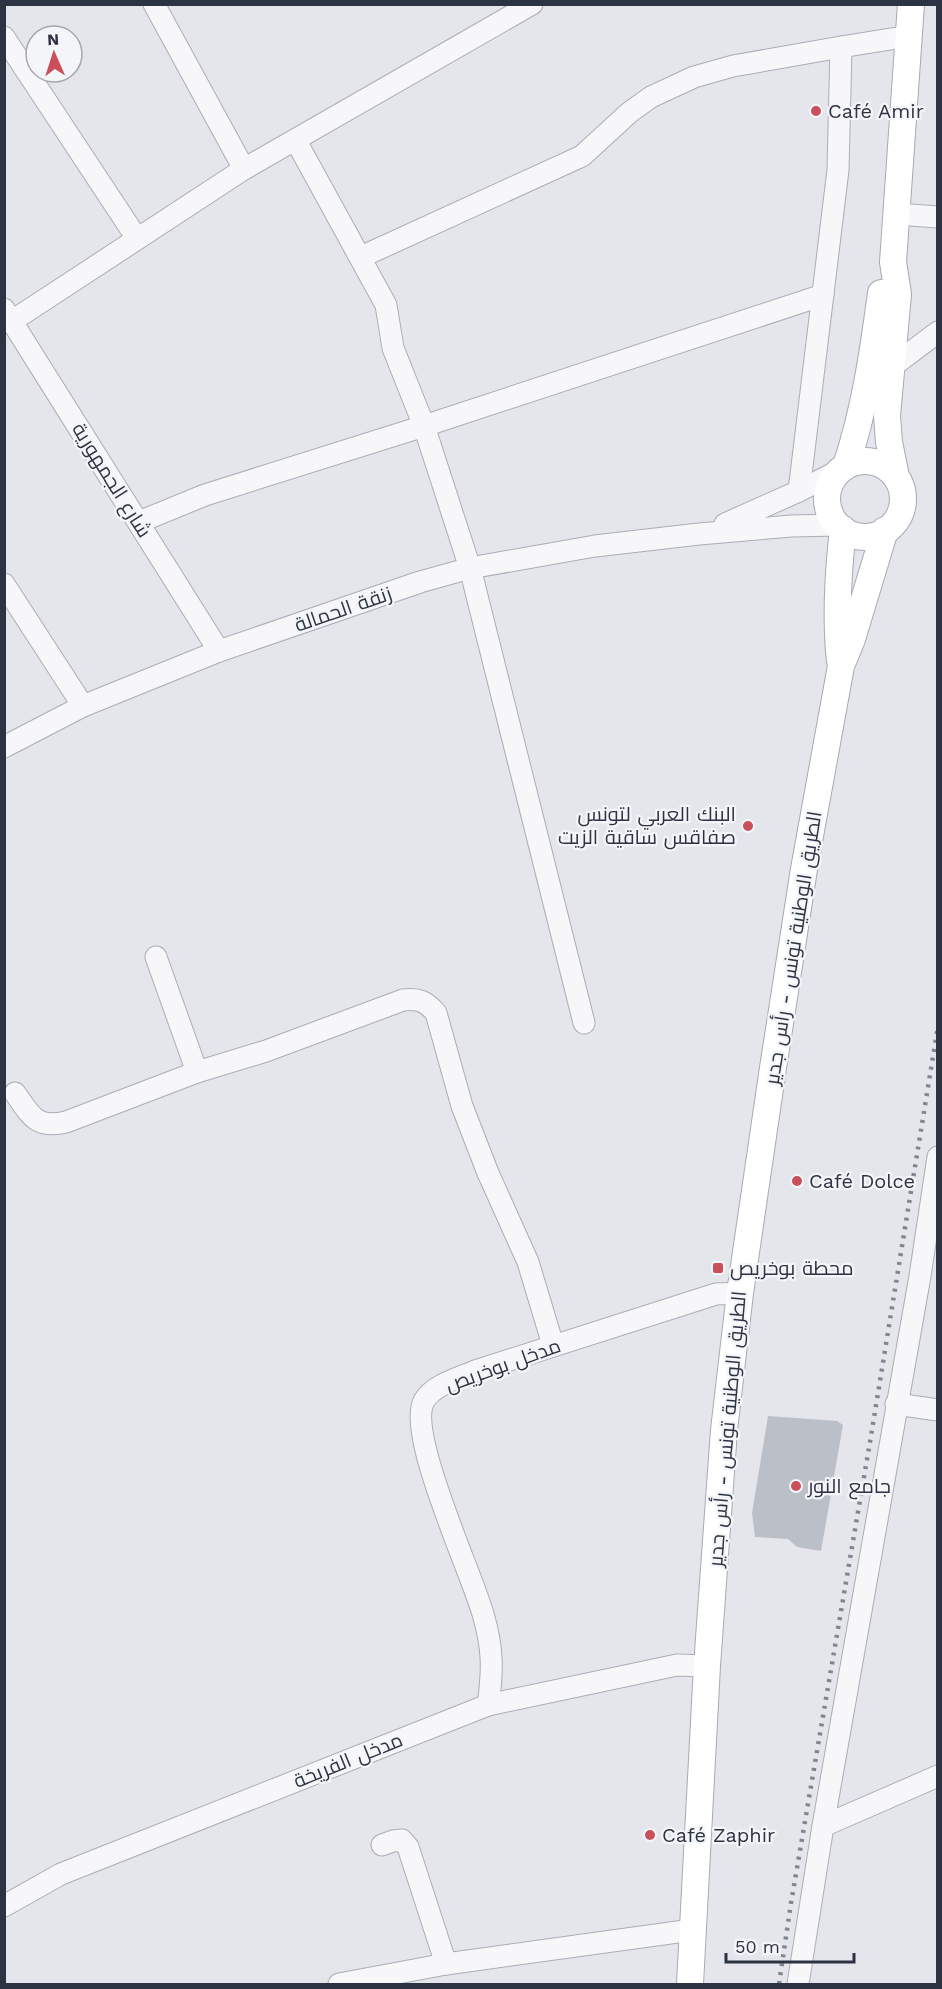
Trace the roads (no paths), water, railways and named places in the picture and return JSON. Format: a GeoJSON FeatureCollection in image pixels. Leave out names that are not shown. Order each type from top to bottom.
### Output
{"type":"FeatureCollection","features":[{"type":"Feature","properties":{"kind":"main road"},"geometry":{"type":"LineString","coordinates":[[896,477],[878,463],[868,461],[856,462],[844,467],[833,478],[828,490],[827,502],[830,515],[840,527],[853,535],[875,535],[894,522],[903,500],[889,442],[887,416],[898,294],[893,262],[911,4]]}},
{"type":"Feature","properties":{"kind":"main road"},"geometry":{"type":"LineString","coordinates":[[844,467],[856,438],[866,393],[881,292],[893,262]]}},
{"type":"Feature","properties":{"kind":"main road","name":"الطريق الوطنية تونس - رأس جدير"},"geometry":{"type":"LineString","coordinates":[[840,527],[837,635],[841,666]]}},
{"type":"Feature","properties":{"kind":"main road","name":"الطريق الوطنية تونس - رأس جدير"},"geometry":{"type":"LineString","coordinates":[[690,1984],[707,1666],[724,1430],[728,1294],[841,666],[852,639],[885,530]]}},
{"type":"Feature","properties":{"kind":"street"},"geometry":{"type":"LineString","coordinates":[[154,4],[244,169]]}},
{"type":"Feature","properties":{"kind":"street"},"geometry":{"type":"LineString","coordinates":[[8,315],[244,169],[532,4]]}},
{"type":"Feature","properties":{"kind":"street"},"geometry":{"type":"LineString","coordinates":[[361,258],[582,156],[630,112],[651,98],[694,77],[733,66],[909,36]]}},
{"type":"Feature","properties":{"kind":"street"},"geometry":{"type":"LineString","coordinates":[[4,37],[136,237]]}},
{"type":"Feature","properties":{"kind":"street"},"geometry":{"type":"LineString","coordinates":[[799,491],[838,170],[841,47]]}},
{"type":"Feature","properties":{"kind":"street"},"geometry":{"type":"LineString","coordinates":[[296,141],[386,304],[393,348],[424,426],[470,568],[584,1023]]}},
{"type":"Feature","properties":{"kind":"street"},"geometry":{"type":"LineString","coordinates":[[897,214],[938,217]]}},
{"type":"Feature","properties":{"kind":"street"},"geometry":{"type":"LineString","coordinates":[[139,522],[205,495],[823,295]]}},
{"type":"Feature","properties":{"kind":"street","name":"شارع الجمهورية"},"geometry":{"type":"LineString","coordinates":[[8,315],[219,651]]}},
{"type":"Feature","properties":{"kind":"street"},"geometry":{"type":"LineString","coordinates":[[890,368],[938,332]]}},
{"type":"Feature","properties":{"kind":"street"},"geometry":{"type":"LineString","coordinates":[[699,534],[750,514],[844,467]]}},
{"type":"Feature","properties":{"kind":"street"},"geometry":{"type":"LineString","coordinates":[[699,534],[791,526],[840,527]]}},
{"type":"Feature","properties":{"kind":"street","name":"زنقة الحمالة"},"geometry":{"type":"LineString","coordinates":[[4,747],[83,706],[219,651],[420,582],[470,568],[595,546],[699,534]]}},
{"type":"Feature","properties":{"kind":"street"},"geometry":{"type":"LineString","coordinates":[[4,584],[83,706]]}},
{"type":"Feature","properties":{"kind":"street"},"geometry":{"type":"LineString","coordinates":[[156,957],[197,1072]]}},
{"type":"Feature","properties":{"kind":"street"},"geometry":{"type":"LineString","coordinates":[[15,1093],[36,1121],[53,1125],[66,1122],[197,1072],[266,1051],[403,1000],[415,998],[429,1005],[436,1013],[462,1106],[484,1164],[528,1262],[553,1345]]}},
{"type":"Feature","properties":{"kind":"street"},"geometry":{"type":"LineString","coordinates":[[798,1984],[822,1826],[920,1276],[938,1157]]}},
{"type":"Feature","properties":{"kind":"street","name":"مدخل بوخريص"},"geometry":{"type":"LineString","coordinates":[[488,1705],[493,1670],[483,1614],[434,1478],[425,1444],[421,1411],[425,1400],[453,1380],[475,1371],[553,1345],[728,1294]]}},
{"type":"Feature","properties":{"kind":"street"},"geometry":{"type":"LineString","coordinates":[[896,1404],[938,1410]]}},
{"type":"Feature","properties":{"kind":"street","name":"مدخل الفريخة"},"geometry":{"type":"LineString","coordinates":[[4,1906],[61,1875],[488,1705],[677,1665],[707,1666]]}},
{"type":"Feature","properties":{"kind":"street"},"geometry":{"type":"LineString","coordinates":[[822,1826],[936,1782]]}},
{"type":"Feature","properties":{"kind":"street"},"geometry":{"type":"LineString","coordinates":[[382,1845],[402,1840],[408,1848],[446,1964]]}},
{"type":"Feature","properties":{"kind":"street"},"geometry":{"type":"LineString","coordinates":[[339,1984],[446,1964],[692,1930]]}},
{"type":"Feature","properties":{"kind":"railway"},"geometry":{"type":"LineString","coordinates":[[779,1984],[938,1026]]}},
{"type":"Feature","properties":{"kind":"place","name":"Café Amir"},"geometry":{"type":"Point","coordinates":[816,111]}},
{"type":"Feature","properties":{"kind":"place","name":"البنك العربي لتونس صفاقس ساقية الزيت"},"geometry":{"type":"Point","coordinates":[748,826]}},
{"type":"Feature","properties":{"kind":"place","name":"Café Dolce"},"geometry":{"type":"Point","coordinates":[797,1181]}},
{"type":"Feature","properties":{"kind":"place","name":"محطة بوخريص"},"geometry":{"type":"Point","coordinates":[718,1268]}},
{"type":"Feature","properties":{"kind":"place","name":"جامع النور"},"geometry":{"type":"Point","coordinates":[796,1486]}},
{"type":"Feature","properties":{"kind":"place","name":"Café Zaphir"},"geometry":{"type":"Point","coordinates":[650,1835]}}]}
